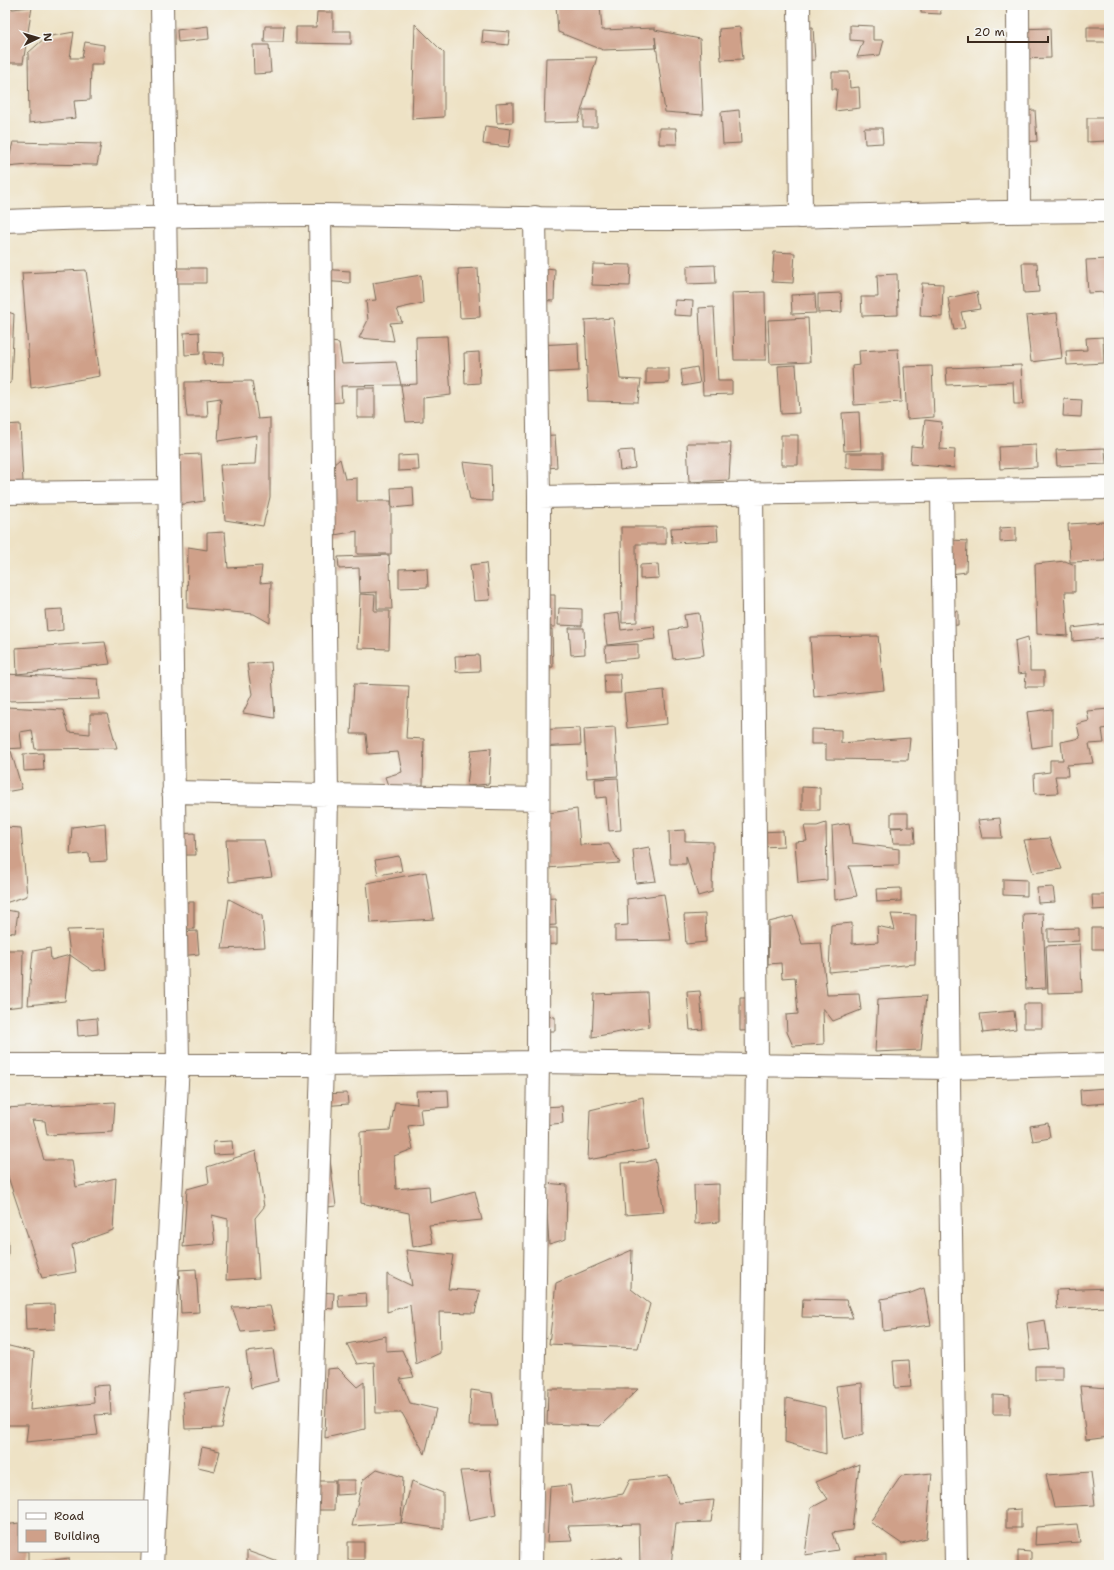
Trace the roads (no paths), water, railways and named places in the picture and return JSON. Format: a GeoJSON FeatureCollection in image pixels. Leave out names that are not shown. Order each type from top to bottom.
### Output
{"type":"FeatureCollection","features":[{"type":"Feature","properties":{"kind":"street"},"geometry":{"type":"LineString","coordinates":[[152,1565],[178,1064],[168,491],[162,5]]}},
{"type":"Feature","properties":{"kind":"street"},"geometry":{"type":"LineString","coordinates":[[799,5],[801,217]]}},
{"type":"Feature","properties":{"kind":"street"},"geometry":{"type":"LineString","coordinates":[[1018,5],[1019,211]]}},
{"type":"Feature","properties":{"kind":"street"},"geometry":{"type":"LineString","coordinates":[[5,221],[320,215],[663,219],[1019,211],[1109,211]]}},
{"type":"Feature","properties":{"kind":"street"},"geometry":{"type":"LineString","coordinates":[[306,1565],[322,1065],[327,795],[320,215]]}},
{"type":"Feature","properties":{"kind":"street"},"geometry":{"type":"LineString","coordinates":[[532,1565],[538,1062],[539,497],[535,217]]}},
{"type":"Feature","properties":{"kind":"street"},"geometry":{"type":"LineString","coordinates":[[539,497],[1109,488]]}},
{"type":"Feature","properties":{"kind":"street"},"geometry":{"type":"LineString","coordinates":[[5,494],[168,491]]}},
{"type":"Feature","properties":{"kind":"street"},"geometry":{"type":"LineString","coordinates":[[942,491],[956,1565]]}},
{"type":"Feature","properties":{"kind":"street"},"geometry":{"type":"LineString","coordinates":[[750,1565],[757,1065],[752,493]]}},
{"type":"Feature","properties":{"kind":"street"},"geometry":{"type":"LineString","coordinates":[[173,792],[538,799]]}},
{"type":"Feature","properties":{"kind":"street"},"geometry":{"type":"LineString","coordinates":[[5,1064],[322,1065],[538,1062],[949,1068],[1109,1064]]}}]}
